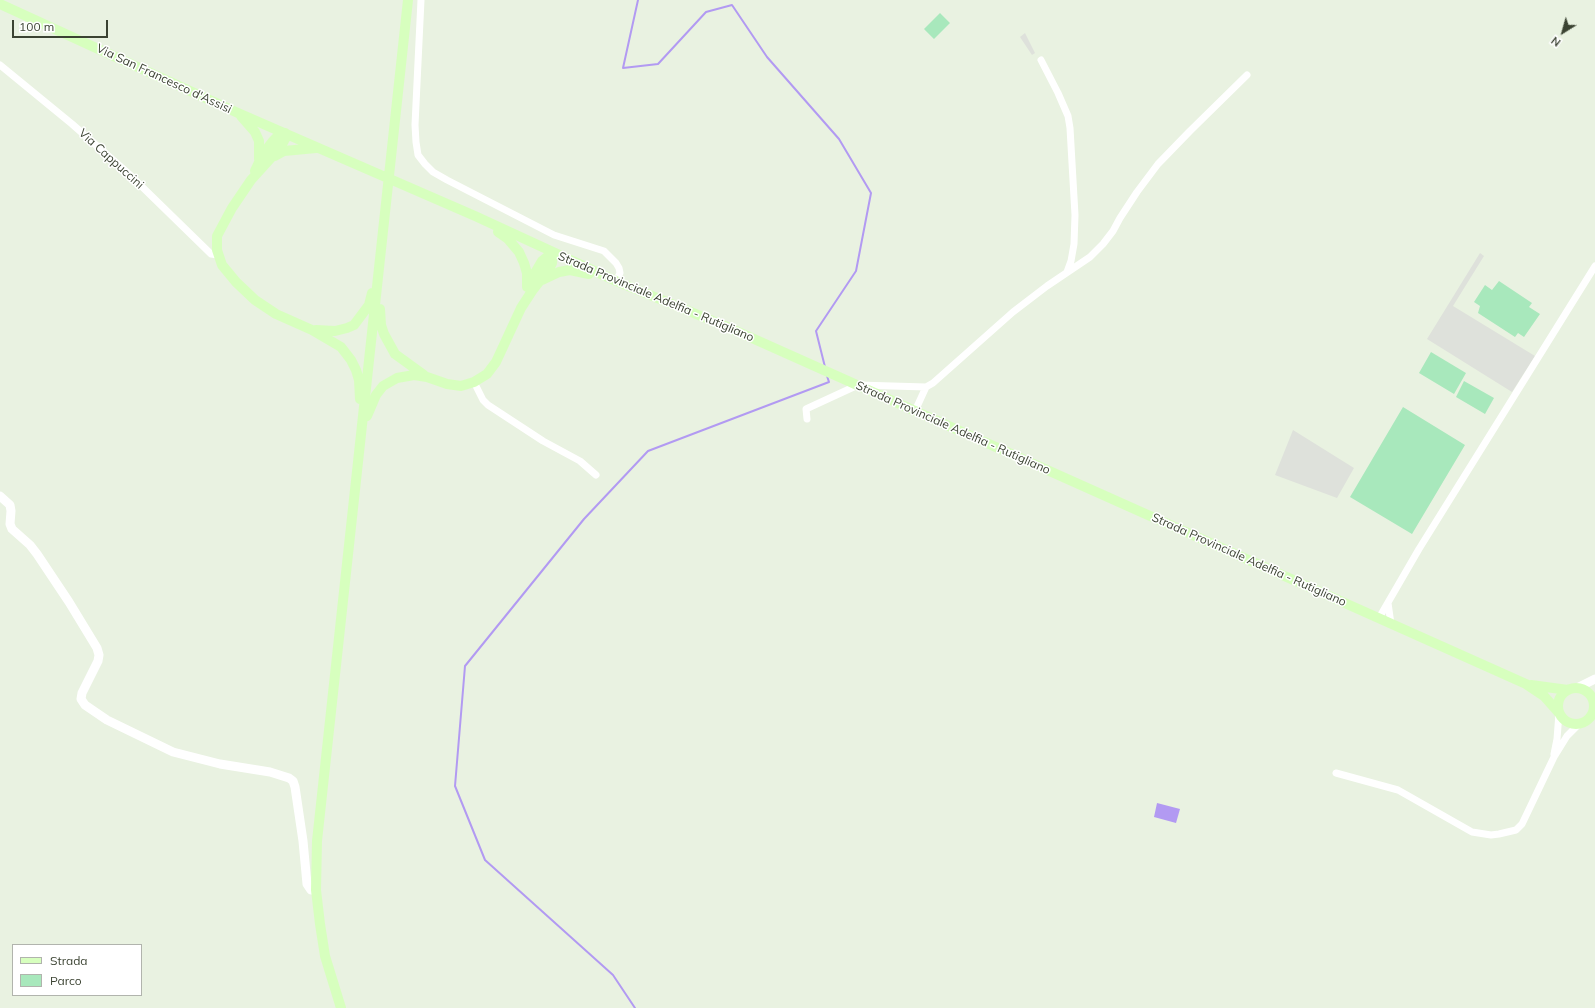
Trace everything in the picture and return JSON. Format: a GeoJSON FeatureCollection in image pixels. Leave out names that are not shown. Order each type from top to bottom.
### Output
{"type":"FeatureCollection","features":[{"type":"Feature","properties":{"kind":"main road"},"geometry":{"type":"LineString","coordinates":[[341,1008],[325,956],[316,890],[316,841],[380,267],[408,0]]}},
{"type":"Feature","properties":{"kind":"main road","name":"Via San Francesco d'Assisi"},"geometry":{"type":"LineString","coordinates":[[0,4],[317,148]]}},
{"type":"Feature","properties":{"kind":"main road"},"geometry":{"type":"LineString","coordinates":[[238,112],[255,132],[260,141],[259,162]]}},
{"type":"Feature","properties":{"kind":"main road"},"geometry":{"type":"LineString","coordinates":[[251,180],[259,162],[273,141],[278,136],[285,133],[286,137],[283,143],[251,180],[232,208],[217,236],[217,250],[222,265],[236,282],[255,300],[276,314],[312,330],[341,347],[351,360],[356,370],[360,390],[362,431]]}},
{"type":"Feature","properties":{"kind":"main road"},"geometry":{"type":"LineString","coordinates":[[271,158],[284,151],[317,148]]}},
{"type":"Feature","properties":{"kind":"main road","name":"Strada Provinciale Adelfia - Rutigliano"},"geometry":{"type":"LineString","coordinates":[[317,148],[474,216],[616,281],[725,326],[1526,684],[1544,696],[1565,721],[1570,724],[1586,724],[1592,716],[1595,703],[1590,693],[1584,690],[1548,688],[1526,684]]}},
{"type":"Feature","properties":{"kind":"main road"},"geometry":{"type":"LineString","coordinates":[[474,216],[508,239],[519,252],[527,273],[527,287]]}},
{"type":"Feature","properties":{"kind":"main road"},"geometry":{"type":"LineString","coordinates":[[362,431],[373,402],[383,386],[390,381],[406,376],[426,377],[447,384],[461,386],[474,382],[487,374],[496,362],[521,308],[552,263],[553,252]]}},
{"type":"Feature","properties":{"kind":"main road"},"geometry":{"type":"LineString","coordinates":[[521,308],[527,287],[542,261],[553,252]]}},
{"type":"Feature","properties":{"kind":"main road"},"geometry":{"type":"LineString","coordinates":[[312,330],[335,331],[347,328],[354,324],[369,305],[380,267]]}},
{"type":"Feature","properties":{"kind":"main road"},"geometry":{"type":"LineString","coordinates":[[380,267],[380,316],[384,334],[395,354],[426,377]]}},
{"type":"Feature","properties":{"kind":"main road"},"geometry":{"type":"LineString","coordinates":[[539,283],[546,277],[570,270],[586,272],[616,281]]}},
{"type":"Feature","properties":{"kind":"main road"},"geometry":{"type":"LineString","coordinates":[[1559,713],[1559,699],[1562,694],[1573,689]]}},
{"type":"Feature","properties":{"kind":"street"},"geometry":{"type":"LineString","coordinates":[[421,0],[415,125],[418,155],[433,172],[447,180],[554,235],[604,251],[619,268],[620,273],[616,281]]}},
{"type":"Feature","properties":{"kind":"street"},"geometry":{"type":"LineString","coordinates":[[1042,60],[1068,116],[1070,128],[1075,215],[1074,244],[1071,261],[1067,272]]}},
{"type":"Feature","properties":{"kind":"street","name":"Via Cappuccini"},"geometry":{"type":"LineString","coordinates":[[0,65],[72,124],[130,176],[211,254],[218,255]]}},
{"type":"Feature","properties":{"kind":"street"},"geometry":{"type":"LineString","coordinates":[[807,419],[806,409],[858,385],[926,387],[933,383],[1013,312],[1090,257],[1113,231],[1137,192],[1158,164],[1247,75]]}},
{"type":"Feature","properties":{"kind":"street"},"geometry":{"type":"LineString","coordinates":[[1379,618],[1419,549],[1595,266]]}},
{"type":"Feature","properties":{"kind":"street"},"geometry":{"type":"LineString","coordinates":[[474,382],[483,400],[488,405],[542,440],[580,461],[596,475]]}},
{"type":"Feature","properties":{"kind":"street"},"geometry":{"type":"LineString","coordinates":[[915,411],[926,387]]}},
{"type":"Feature","properties":{"kind":"street"},"geometry":{"type":"LineString","coordinates":[[0,496],[10,505],[10,524],[12,529],[37,554],[97,648],[99,655],[98,661],[81,696],[85,705],[107,720],[173,752],[220,764],[270,772],[287,776],[291,779],[295,787],[303,842],[305,878],[311,890],[316,890]]}},
{"type":"Feature","properties":{"kind":"street"},"geometry":{"type":"LineString","coordinates":[[1388,603],[1391,624]]}},
{"type":"Feature","properties":{"kind":"street"},"geometry":{"type":"LineString","coordinates":[[1573,689],[1595,679]]}},
{"type":"Feature","properties":{"kind":"street"},"geometry":{"type":"LineString","coordinates":[[1554,757],[1559,713]]}},
{"type":"Feature","properties":{"kind":"street"},"geometry":{"type":"LineString","coordinates":[[1336,773],[1398,790],[1472,832],[1491,836],[1516,830],[1522,824],[1554,757],[1567,736],[1586,724]]}},
{"type":"Feature","properties":{"kind":"green space"},"geometry":{"type":"Polygon","coordinates":[[[940,13],[950,23],[934,39],[924,29],[940,13]]]}},
{"type":"Feature","properties":{"kind":"green space"},"geometry":{"type":"Polygon","coordinates":[[[1499,281],[1532,303],[1529,307],[1540,314],[1524,337],[1518,333],[1515,337],[1478,313],[1480,306],[1474,302],[1485,285],[1492,290],[1499,281]]]}},
{"type":"Feature","properties":{"kind":"green space"},"geometry":{"type":"Polygon","coordinates":[[[1431,352],[1466,373],[1454,394],[1419,373],[1431,352]]]}},
{"type":"Feature","properties":{"kind":"green space"},"geometry":{"type":"Polygon","coordinates":[[[1464,381],[1494,398],[1485,414],[1456,397],[1464,381]]]}},
{"type":"Feature","properties":{"kind":"green space"},"geometry":{"type":"Polygon","coordinates":[[[1403,407],[1465,445],[1412,534],[1350,497],[1403,407]]]}},
{"type":"Feature","properties":{"kind":"shaded area"},"geometry":{"type":"Polygon","coordinates":[[[1025,33],[1035,53],[1032,55],[1020,37],[1025,33]]]}},
{"type":"Feature","properties":{"kind":"shaded area"},"geometry":{"type":"Polygon","coordinates":[[[1480,253],[1484,256],[1453,306],[1535,356],[1512,392],[1427,339],[1480,253]]]}},
{"type":"Feature","properties":{"kind":"shaded area"},"geometry":{"type":"Polygon","coordinates":[[[1293,430],[1354,468],[1337,498],[1275,475],[1293,430]]]}},
{"type":"Feature","properties":{"kind":"shaded area"},"geometry":{"type":"Polygon","coordinates":[[[1157,803],[1180,809],[1176,823],[1154,817],[1157,803]]]}},
{"type":"Feature","properties":{"kind":"waterway"},"geometry":{"type":"LineString","coordinates":[[638,0],[623,68],[658,64],[706,12],[732,5],[767,57],[839,139],[871,193],[856,271],[816,331],[825,367]]}},
{"type":"Feature","properties":{"kind":"waterway"},"geometry":{"type":"LineString","coordinates":[[635,1008],[613,975],[485,860],[455,786],[465,666],[584,519],[648,451],[829,382],[827,376]]}}]}
